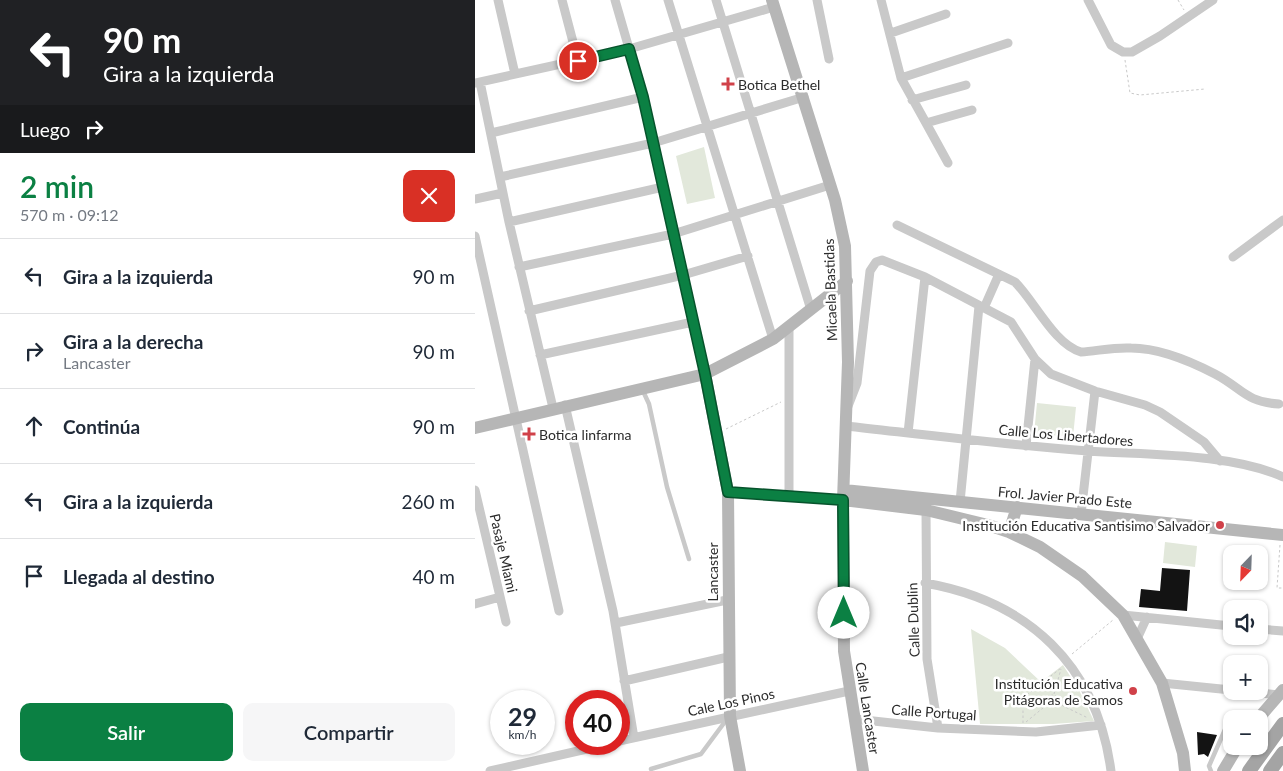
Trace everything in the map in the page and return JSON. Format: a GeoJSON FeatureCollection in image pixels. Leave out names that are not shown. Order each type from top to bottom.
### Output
{"type":"FeatureCollection","features":[{"type":"Feature","properties":{"kind":"main road"},"geometry":{"type":"LineString","coordinates":[[1249,771],[1283,724]]}},
{"type":"Feature","properties":{"kind":"main road"},"geometry":{"type":"LineString","coordinates":[[1270,771],[1283,753]]}},
{"type":"Feature","properties":{"kind":"street"},"geometry":{"type":"LineString","coordinates":[[498,0],[515,74]]}},
{"type":"Feature","properties":{"kind":"street"},"geometry":{"type":"LineString","coordinates":[[562,0],[578,61]]}},
{"type":"Feature","properties":{"kind":"street"},"geometry":{"type":"LineString","coordinates":[[615,0],[643,97],[705,374]]}},
{"type":"Feature","properties":{"kind":"street"},"geometry":{"type":"LineString","coordinates":[[669,0],[773,339]]}},
{"type":"Feature","properties":{"kind":"street"},"geometry":{"type":"LineString","coordinates":[[716,0],[811,310]]}},
{"type":"Feature","properties":{"kind":"street"},"geometry":{"type":"LineString","coordinates":[[817,0],[829,59]]}},
{"type":"Feature","properties":{"kind":"street"},"geometry":{"type":"LineString","coordinates":[[881,0],[901,78],[948,163]]}},
{"type":"Feature","properties":{"kind":"street"},"geometry":{"type":"LineString","coordinates":[[1088,0],[1111,45],[1123,52],[1132,52],[1213,0]]}},
{"type":"Feature","properties":{"kind":"street"},"geometry":{"type":"LineString","coordinates":[[634,738],[615,623],[559,406],[540,356],[478,82],[629,49],[722,22],[773,4]]}},
{"type":"Feature","properties":{"kind":"street","name":"Micaela Bastidas"},"geometry":{"type":"LineString","coordinates":[[773,4],[804,97],[844,235],[847,282],[847,408],[843,495]]}},
{"type":"Feature","properties":{"kind":"street"},"geometry":{"type":"LineString","coordinates":[[891,33],[945,14]]}},
{"type":"Feature","properties":{"kind":"street"},"geometry":{"type":"LineString","coordinates":[[901,78],[1008,43]]}},
{"type":"Feature","properties":{"kind":"street"},"geometry":{"type":"LineString","coordinates":[[912,100],[966,85]]}},
{"type":"Feature","properties":{"kind":"street"},"geometry":{"type":"LineString","coordinates":[[491,133],[643,97]]}},
{"type":"Feature","properties":{"kind":"street"},"geometry":{"type":"LineString","coordinates":[[500,177],[653,142],[804,97]]}},
{"type":"Feature","properties":{"kind":"street"},"geometry":{"type":"LineString","coordinates":[[926,123],[972,110]]}},
{"type":"Feature","properties":{"kind":"street"},"geometry":{"type":"LineString","coordinates":[[519,267],[673,234],[830,185]]}},
{"type":"Feature","properties":{"kind":"street"},"geometry":{"type":"LineString","coordinates":[[509,222],[663,186]]}},
{"type":"Feature","properties":{"kind":"street"},"geometry":{"type":"LineString","coordinates":[[475,199],[503,193]]}},
{"type":"Feature","properties":{"kind":"street"},"geometry":{"type":"LineString","coordinates":[[1233,257],[1283,220]]}},
{"type":"Feature","properties":{"kind":"street"},"geometry":{"type":"LineString","coordinates":[[897,225],[1015,282],[1068,347],[1081,352],[1131,348],[1161,353],[1192,363],[1217,375],[1245,396],[1264,404],[1279,404]]}},
{"type":"Feature","properties":{"kind":"street"},"geometry":{"type":"LineString","coordinates":[[475,236],[559,611]]}},
{"type":"Feature","properties":{"kind":"street"},"geometry":{"type":"LineString","coordinates":[[529,310],[683,275],[748,256]]}},
{"type":"Feature","properties":{"kind":"street"},"geometry":{"type":"LineString","coordinates":[[847,408],[855,390],[870,271],[873,266],[882,260],[925,277],[1011,322],[1035,358],[1051,374],[1095,391],[1145,404],[1160,412],[1203,442],[1220,460]]}},
{"type":"Feature","properties":{"kind":"street"},"geometry":{"type":"LineString","coordinates":[[960,502],[965,440],[982,307],[999,274]]}},
{"type":"Feature","properties":{"kind":"street"},"geometry":{"type":"LineString","coordinates":[[908,433],[925,277]]}},
{"type":"Feature","properties":{"kind":"street"},"geometry":{"type":"LineString","coordinates":[[475,428],[559,406],[705,374],[773,339],[847,282]]}},
{"type":"Feature","properties":{"kind":"street"},"geometry":{"type":"LineString","coordinates":[[540,356],[693,322]]}},
{"type":"Feature","properties":{"kind":"street"},"geometry":{"type":"LineString","coordinates":[[789,328],[789,495]]}},
{"type":"Feature","properties":{"kind":"street"},"geometry":{"type":"LineString","coordinates":[[1026,446],[1035,358]]}},
{"type":"Feature","properties":{"kind":"street","name":"Lancaster"},"geometry":{"type":"LineString","coordinates":[[705,374],[728,492],[729,716],[740,771]]}},
{"type":"Feature","properties":{"kind":"street"},"geometry":{"type":"LineString","coordinates":[[1081,514],[1095,391]]}},
{"type":"Feature","properties":{"kind":"street","name":"Calle Los Libertadores"},"geometry":{"type":"LineString","coordinates":[[846,426],[1026,446],[1220,460],[1265,469],[1283,476]]}},
{"type":"Feature","properties":{"kind":"street","name":"Pasaje Miami"},"geometry":{"type":"LineString","coordinates":[[475,490],[506,622]]}},
{"type":"Feature","properties":{"kind":"street"},"geometry":{"type":"LineString","coordinates":[[728,492],[843,495],[926,510],[1009,532],[1039,547],[1082,576],[1122,614],[1162,684],[1183,753],[1185,771]]}},
{"type":"Feature","properties":{"kind":"street","name":"Frol. Javier Prado Este"},"geometry":{"type":"LineString","coordinates":[[843,495],[1017,507],[1281,540]]}},
{"type":"Feature","properties":{"kind":"street","name":"Calle Lancaster"},"geometry":{"type":"LineString","coordinates":[[843,495],[844,651],[863,771]]}},
{"type":"Feature","properties":{"kind":"street"},"geometry":{"type":"LineString","coordinates":[[1009,532],[1017,507]]}},
{"type":"Feature","properties":{"kind":"street","name":"Calle Dublin"},"geometry":{"type":"LineString","coordinates":[[926,510],[927,659],[938,728]]}},
{"type":"Feature","properties":{"kind":"street"},"geometry":{"type":"LineString","coordinates":[[925,583],[952,588],[1001,606],[1037,631],[1066,659],[1079,678],[1101,725],[1111,771]]}},
{"type":"Feature","properties":{"kind":"street"},"geometry":{"type":"LineString","coordinates":[[475,604],[500,597]]}},
{"type":"Feature","properties":{"kind":"street"},"geometry":{"type":"LineString","coordinates":[[615,623],[727,600]]}},
{"type":"Feature","properties":{"kind":"street"},"geometry":{"type":"LineString","coordinates":[[1122,614],[1223,625]]}},
{"type":"Feature","properties":{"kind":"street"},"geometry":{"type":"LineString","coordinates":[[1137,639],[1147,617]]}},
{"type":"Feature","properties":{"kind":"street"},"geometry":{"type":"LineString","coordinates":[[1268,630],[1283,631]]}},
{"type":"Feature","properties":{"kind":"street"},"geometry":{"type":"LineString","coordinates":[[624,681],[728,657]]}},
{"type":"Feature","properties":{"kind":"street"},"geometry":{"type":"LineString","coordinates":[[1162,684],[1223,689]]}},
{"type":"Feature","properties":{"kind":"street","name":"Cale Los Pinos"},"geometry":{"type":"LineString","coordinates":[[630,739],[849,691]]}},
{"type":"Feature","properties":{"kind":"street"},"geometry":{"type":"LineString","coordinates":[[1268,692],[1281,692]]}},
{"type":"Feature","properties":{"kind":"street"},"geometry":{"type":"LineString","coordinates":[[1266,710],[1281,692]]}},
{"type":"Feature","properties":{"kind":"street","name":"Calle Portugal"},"geometry":{"type":"LineString","coordinates":[[855,719],[938,728],[1036,732],[1101,725]]}},
{"type":"Feature","properties":{"kind":"street"},"geometry":{"type":"LineString","coordinates":[[490,771],[565,754]]}},
{"type":"Feature","properties":{"kind":"street"},"geometry":{"type":"LineString","coordinates":[[1223,771],[1233,755]]}},
{"type":"Feature","properties":{"kind":"lane"},"geometry":{"type":"LineString","coordinates":[[641,387],[649,404],[667,487],[689,559]]}},
{"type":"Feature","properties":{"kind":"lane"},"geometry":{"type":"LineString","coordinates":[[651,768],[701,754],[729,716]]}},
{"type":"Feature","properties":{"kind":"lane"},"geometry":{"type":"LineString","coordinates":[[1211,771],[1209,766],[1223,734]]}},
{"type":"Feature","properties":{"kind":"path"},"geometry":{"type":"LineString","coordinates":[[1178,0],[1189,17]]}},
{"type":"Feature","properties":{"kind":"path"},"geometry":{"type":"LineString","coordinates":[[1123,52],[1130,93],[1140,95],[1205,89]]}},
{"type":"Feature","properties":{"kind":"path"},"geometry":{"type":"LineString","coordinates":[[716,433],[790,398]]}},
{"type":"Feature","properties":{"kind":"path"},"geometry":{"type":"LineString","coordinates":[[1281,540],[1277,588],[1283,588]]}},
{"type":"Feature","properties":{"kind":"path"},"geometry":{"type":"LineString","coordinates":[[1066,659],[1122,614]]}},
{"type":"Feature","properties":{"kind":"path"},"geometry":{"type":"LineString","coordinates":[[1062,666],[1054,695],[1049,697],[1049,703],[1023,724],[1023,698],[1062,666]]}},
{"type":"Feature","properties":{"kind":"path"},"geometry":{"type":"LineString","coordinates":[[1054,695],[1058,699],[1057,703]]}},
{"type":"Feature","properties":{"kind":"path"},"geometry":{"type":"LineString","coordinates":[[1049,703],[1054,705],[1057,703],[1101,725]]}},
{"type":"Feature","properties":{"kind":"shaded area"},"geometry":{"type":"Polygon","coordinates":[[[704,147],[715,198],[687,204],[676,156],[704,147]]]}},
{"type":"Feature","properties":{"kind":"shaded area"},"geometry":{"type":"Polygon","coordinates":[[[1037,403],[1076,407],[1073,437],[1034,434],[1037,403]]]}},
{"type":"Feature","properties":{"kind":"shaded area"},"geometry":{"type":"Polygon","coordinates":[[[1165,542],[1197,546],[1195,567],[1163,563],[1165,542]]]}},
{"type":"Feature","properties":{"kind":"shaded area"},"geometry":{"type":"Polygon","coordinates":[[[971,629],[1005,648],[1041,682],[1063,665],[1079,690],[1094,721],[1053,724],[980,724],[971,629]]]}},
{"type":"Feature","properties":{"kind":"building"},"geometry":{"type":"Polygon","coordinates":[[[1162,568],[1190,570],[1187,611],[1139,607],[1141,589],[1160,591],[1162,568]]]}},
{"type":"Feature","properties":{"kind":"building"},"geometry":{"type":"Polygon","coordinates":[[[1197,732],[1217,735],[1208,757],[1204,754],[1198,755],[1197,732]]]}},
{"type":"Feature","properties":{"kind":"place","name":"Botica Bethel"},"geometry":{"type":"Point","coordinates":[728,84]}},
{"type":"Feature","properties":{"kind":"place","name":"Botica linfarma"},"geometry":{"type":"Point","coordinates":[529,434]}},
{"type":"Feature","properties":{"kind":"place","name":"Institución Educativa Santisimo Salvador"},"geometry":{"type":"Point","coordinates":[1220,525]}},
{"type":"Feature","properties":{"kind":"place","name":"Institución Educativa Pitágoras de Samos"},"geometry":{"type":"Point","coordinates":[1133,691]}},
{"type":"Feature","properties":{"kind":"route"},"geometry":{"type":"LineString","coordinates":[[578,61],[629,49],[643,97],[683,275],[728,492],[843,500],[844,613]]}}]}
